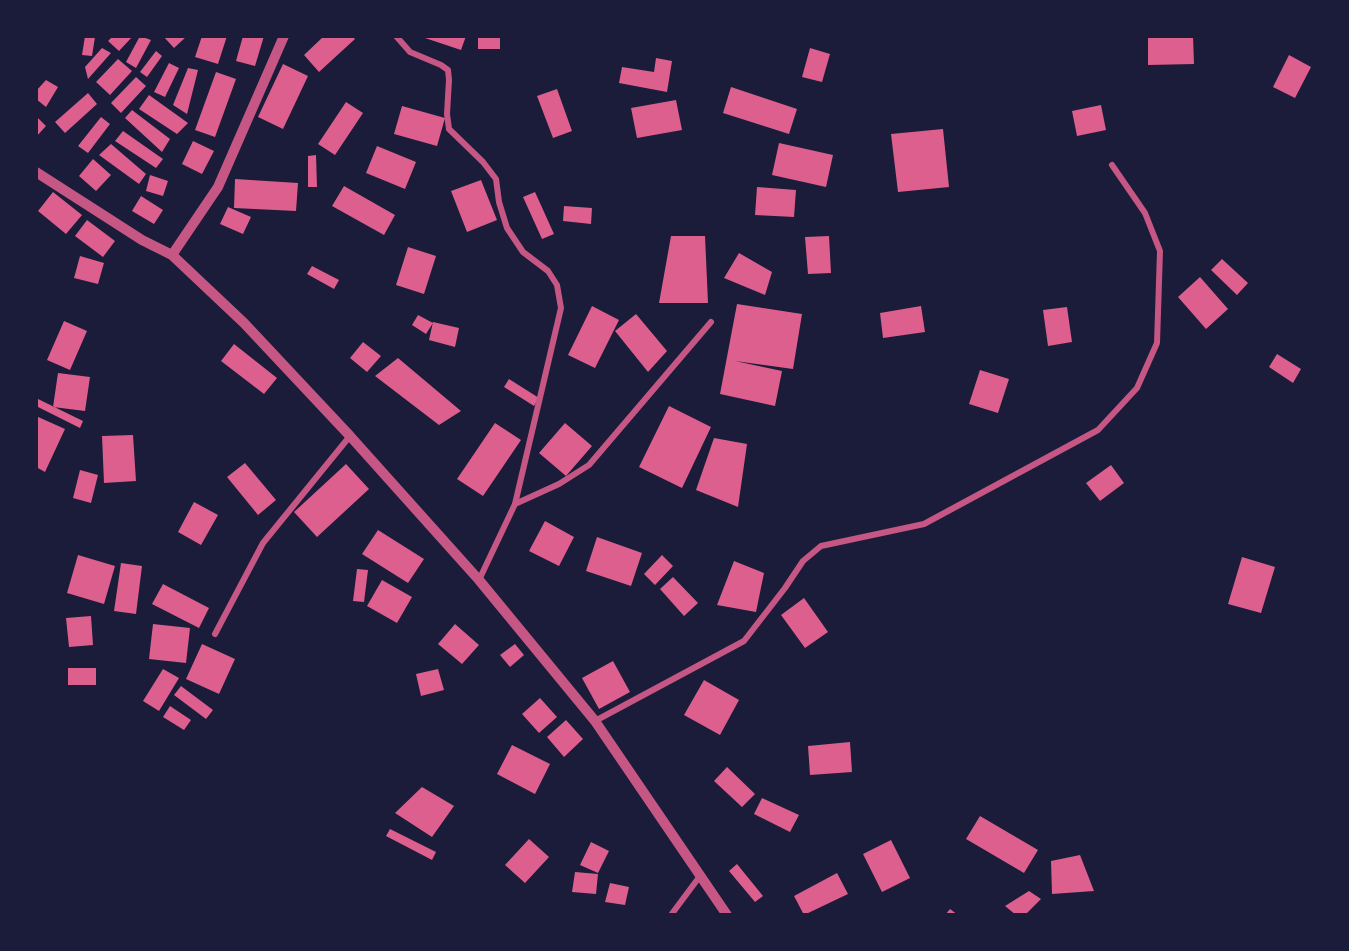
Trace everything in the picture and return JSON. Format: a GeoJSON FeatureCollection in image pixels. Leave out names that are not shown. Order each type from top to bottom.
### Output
{"type":"FeatureCollection","features":[{"type":"Feature","properties":{"kind":"street"},"geometry":{"type":"LineString","coordinates":[[172,255],[218,187],[284,36]]}},
{"type":"Feature","properties":{"kind":"street"},"geometry":{"type":"LineString","coordinates":[[396,36],[410,52],[448,70],[449,129],[496,178],[499,202],[507,228],[523,252],[548,271],[557,285],[561,308],[515,504],[479,580]]}},
{"type":"Feature","properties":{"kind":"street"},"geometry":{"type":"LineString","coordinates":[[595,721],[744,641],[803,561],[821,546],[924,524],[1098,430],[1137,388],[1157,343],[1160,251],[1145,213],[1112,165]]}},
{"type":"Feature","properties":{"kind":"street"},"geometry":{"type":"LineString","coordinates":[[36,172],[142,240],[172,255],[244,323],[350,436],[479,580],[595,721],[727,915]]}},
{"type":"Feature","properties":{"kind":"street"},"geometry":{"type":"LineString","coordinates":[[515,504],[560,484],[589,465],[711,322]]}},
{"type":"Feature","properties":{"kind":"street"},"geometry":{"type":"LineString","coordinates":[[215,634],[263,543],[350,436]]}},
{"type":"Feature","properties":{"kind":"street"},"geometry":{"type":"LineString","coordinates":[[671,915],[700,876]]}},
{"type":"Feature","properties":{"kind":"building"},"geometry":{"type":"Polygon","coordinates":[[[85,36],[95,37],[92,56],[82,55],[85,36]]]}},
{"type":"Feature","properties":{"kind":"building"},"geometry":{"type":"Polygon","coordinates":[[[113,36],[133,36],[119,51],[108,41],[113,36]]]}},
{"type":"Feature","properties":{"kind":"building"},"geometry":{"type":"Polygon","coordinates":[[[140,36],[151,40],[136,68],[126,62],[140,36]]]}},
{"type":"Feature","properties":{"kind":"building"},"geometry":{"type":"Polygon","coordinates":[[[163,36],[187,36],[174,48],[163,36]]]}},
{"type":"Feature","properties":{"kind":"building"},"geometry":{"type":"Polygon","coordinates":[[[202,36],[227,36],[218,64],[195,57],[202,36]]]}},
{"type":"Feature","properties":{"kind":"building"},"geometry":{"type":"Polygon","coordinates":[[[243,36],[264,36],[255,66],[236,61],[243,36]]]}},
{"type":"Feature","properties":{"kind":"building"},"geometry":{"type":"Polygon","coordinates":[[[324,36],[352,36],[355,39],[319,72],[304,55],[324,36]]]}},
{"type":"Feature","properties":{"kind":"building"},"geometry":{"type":"Polygon","coordinates":[[[419,36],[466,36],[461,50],[419,36]]]}},
{"type":"Feature","properties":{"kind":"building"},"geometry":{"type":"Polygon","coordinates":[[[478,36],[500,36],[500,49],[478,49],[478,36]]]}},
{"type":"Feature","properties":{"kind":"building"},"geometry":{"type":"Polygon","coordinates":[[[1193,36],[1194,64],[1148,65],[1148,37],[1193,36]]]}},
{"type":"Feature","properties":{"kind":"building"},"geometry":{"type":"Polygon","coordinates":[[[102,48],[111,53],[88,79],[85,67],[102,48]]]}},
{"type":"Feature","properties":{"kind":"building"},"geometry":{"type":"Polygon","coordinates":[[[810,48],[830,54],[822,82],[802,77],[810,48]]]}},
{"type":"Feature","properties":{"kind":"building"},"geometry":{"type":"Polygon","coordinates":[[[156,51],[162,56],[147,77],[140,72],[156,51]]]}},
{"type":"Feature","properties":{"kind":"building"},"geometry":{"type":"Polygon","coordinates":[[[1289,55],[1311,67],[1295,98],[1273,87],[1289,55]]]}},
{"type":"Feature","properties":{"kind":"building"},"geometry":{"type":"Polygon","coordinates":[[[656,58],[672,61],[667,92],[619,83],[622,67],[654,72],[656,58]]]}},
{"type":"Feature","properties":{"kind":"building"},"geometry":{"type":"Polygon","coordinates":[[[118,59],[132,71],[110,95],[96,82],[118,59]]]}},
{"type":"Feature","properties":{"kind":"building"},"geometry":{"type":"Polygon","coordinates":[[[169,63],[179,68],[165,97],[154,92],[169,63]]]}},
{"type":"Feature","properties":{"kind":"building"},"geometry":{"type":"Polygon","coordinates":[[[283,64],[308,76],[283,129],[258,117],[283,64]]]}},
{"type":"Feature","properties":{"kind":"building"},"geometry":{"type":"Polygon","coordinates":[[[188,68],[198,70],[187,114],[173,105],[188,68]]]}},
{"type":"Feature","properties":{"kind":"building"},"geometry":{"type":"Polygon","coordinates":[[[216,72],[236,79],[215,137],[195,130],[216,72]]]}},
{"type":"Feature","properties":{"kind":"building"},"geometry":{"type":"Polygon","coordinates":[[[136,77],[146,86],[121,113],[111,103],[136,77]]]}},
{"type":"Feature","properties":{"kind":"building"},"geometry":{"type":"Polygon","coordinates":[[[46,80],[58,87],[46,107],[36,99],[36,91],[46,80]]]}},
{"type":"Feature","properties":{"kind":"building"},"geometry":{"type":"Polygon","coordinates":[[[731,87],[797,109],[789,134],[723,113],[731,87]]]}},
{"type":"Feature","properties":{"kind":"building"},"geometry":{"type":"Polygon","coordinates":[[[557,89],[572,131],[553,138],[537,96],[557,89]]]}},
{"type":"Feature","properties":{"kind":"building"},"geometry":{"type":"Polygon","coordinates":[[[88,93],[97,104],[65,133],[55,122],[88,93]]]}},
{"type":"Feature","properties":{"kind":"building"},"geometry":{"type":"Polygon","coordinates":[[[149,95],[188,123],[177,134],[139,109],[149,95]]]}},
{"type":"Feature","properties":{"kind":"building"},"geometry":{"type":"Polygon","coordinates":[[[676,100],[682,130],[637,138],[631,108],[676,100]]]}},
{"type":"Feature","properties":{"kind":"building"},"geometry":{"type":"Polygon","coordinates":[[[346,102],[363,113],[335,155],[318,144],[346,102]]]}},
{"type":"Feature","properties":{"kind":"building"},"geometry":{"type":"Polygon","coordinates":[[[1101,105],[1106,130],[1077,136],[1072,111],[1101,105]]]}},
{"type":"Feature","properties":{"kind":"building"},"geometry":{"type":"Polygon","coordinates":[[[402,106],[445,118],[437,146],[394,134],[402,106]]]}},
{"type":"Feature","properties":{"kind":"building"},"geometry":{"type":"Polygon","coordinates":[[[132,110],[170,139],[162,152],[125,118],[132,110]]]}},
{"type":"Feature","properties":{"kind":"building"},"geometry":{"type":"Polygon","coordinates":[[[36,116],[46,126],[36,137],[36,116]]]}},
{"type":"Feature","properties":{"kind":"building"},"geometry":{"type":"Polygon","coordinates":[[[101,117],[110,124],[88,153],[78,146],[101,117]]]}},
{"type":"Feature","properties":{"kind":"building"},"geometry":{"type":"Polygon","coordinates":[[[943,129],[949,187],[898,192],[891,134],[943,129]]]}},
{"type":"Feature","properties":{"kind":"building"},"geometry":{"type":"Polygon","coordinates":[[[123,131],[163,159],[156,168],[115,141],[123,131]]]}},
{"type":"Feature","properties":{"kind":"building"},"geometry":{"type":"Polygon","coordinates":[[[193,141],[214,151],[202,174],[182,164],[193,141]]]}},
{"type":"Feature","properties":{"kind":"building"},"geometry":{"type":"Polygon","coordinates":[[[779,143],[833,155],[826,187],[772,175],[779,143]]]}},
{"type":"Feature","properties":{"kind":"building"},"geometry":{"type":"Polygon","coordinates":[[[111,144],[146,174],[139,184],[99,155],[111,144]]]}},
{"type":"Feature","properties":{"kind":"building"},"geometry":{"type":"Polygon","coordinates":[[[377,146],[416,162],[405,189],[366,173],[377,146]]]}},
{"type":"Feature","properties":{"kind":"building"},"geometry":{"type":"Polygon","coordinates":[[[316,155],[317,187],[308,187],[308,156],[316,155]]]}},
{"type":"Feature","properties":{"kind":"building"},"geometry":{"type":"Polygon","coordinates":[[[93,159],[111,175],[96,191],[79,176],[93,159]]]}},
{"type":"Feature","properties":{"kind":"building"},"geometry":{"type":"Polygon","coordinates":[[[150,175],[168,181],[163,196],[146,191],[150,175]]]}},
{"type":"Feature","properties":{"kind":"building"},"geometry":{"type":"Polygon","coordinates":[[[235,179],[298,183],[296,211],[234,208],[235,179]]]}},
{"type":"Feature","properties":{"kind":"building"},"geometry":{"type":"Polygon","coordinates":[[[481,180],[497,220],[467,232],[451,191],[481,180]]]}},
{"type":"Feature","properties":{"kind":"building"},"geometry":{"type":"Polygon","coordinates":[[[344,186],[395,215],[384,235],[332,206],[344,186]]]}},
{"type":"Feature","properties":{"kind":"building"},"geometry":{"type":"Polygon","coordinates":[[[757,187],[796,190],[794,217],[755,215],[757,187]]]}},
{"type":"Feature","properties":{"kind":"building"},"geometry":{"type":"Polygon","coordinates":[[[53,192],[82,215],[66,234],[38,211],[53,192]]]}},
{"type":"Feature","properties":{"kind":"building"},"geometry":{"type":"Polygon","coordinates":[[[535,192],[554,234],[542,239],[523,197],[535,192]]]}},
{"type":"Feature","properties":{"kind":"building"},"geometry":{"type":"Polygon","coordinates":[[[141,196],[163,210],[154,224],[132,211],[141,196]]]}},
{"type":"Feature","properties":{"kind":"building"},"geometry":{"type":"Polygon","coordinates":[[[564,206],[592,208],[591,224],[563,221],[564,206]]]}},
{"type":"Feature","properties":{"kind":"building"},"geometry":{"type":"Polygon","coordinates":[[[228,207],[251,217],[243,234],[220,224],[228,207]]]}},
{"type":"Feature","properties":{"kind":"building"},"geometry":{"type":"Polygon","coordinates":[[[87,220],[115,241],[103,257],[75,236],[87,220]]]}},
{"type":"Feature","properties":{"kind":"building"},"geometry":{"type":"Polygon","coordinates":[[[671,236],[705,236],[708,303],[659,303],[671,236]]]}},
{"type":"Feature","properties":{"kind":"building"},"geometry":{"type":"Polygon","coordinates":[[[829,236],[831,273],[808,274],[805,237],[829,236]]]}},
{"type":"Feature","properties":{"kind":"building"},"geometry":{"type":"Polygon","coordinates":[[[408,247],[436,256],[424,294],[396,285],[408,247]]]}},
{"type":"Feature","properties":{"kind":"building"},"geometry":{"type":"Polygon","coordinates":[[[739,253],[772,272],[765,295],[724,278],[739,253]]]}},
{"type":"Feature","properties":{"kind":"building"},"geometry":{"type":"Polygon","coordinates":[[[80,256],[104,263],[98,284],[74,278],[80,256]]]}},
{"type":"Feature","properties":{"kind":"building"},"geometry":{"type":"Polygon","coordinates":[[[1222,259],[1248,283],[1237,295],[1211,270],[1222,259]]]}},
{"type":"Feature","properties":{"kind":"building"},"geometry":{"type":"Polygon","coordinates":[[[312,266],[339,280],[334,289],[307,274],[312,266]]]}},
{"type":"Feature","properties":{"kind":"building"},"geometry":{"type":"Polygon","coordinates":[[[1200,277],[1228,309],[1206,329],[1178,297],[1200,277]]]}},
{"type":"Feature","properties":{"kind":"building"},"geometry":{"type":"Polygon","coordinates":[[[737,304],[802,314],[793,369],[735,361],[782,371],[775,406],[720,394],[737,304]]]}},
{"type":"Feature","properties":{"kind":"building"},"geometry":{"type":"Polygon","coordinates":[[[592,306],[619,320],[595,368],[568,355],[592,306]]]}},
{"type":"Feature","properties":{"kind":"building"},"geometry":{"type":"Polygon","coordinates":[[[921,306],[925,332],[883,338],[880,313],[921,306]]]}},
{"type":"Feature","properties":{"kind":"building"},"geometry":{"type":"Polygon","coordinates":[[[1067,307],[1072,342],[1048,346],[1043,310],[1067,307]]]}},
{"type":"Feature","properties":{"kind":"building"},"geometry":{"type":"Polygon","coordinates":[[[636,314],[667,351],[648,372],[615,331],[636,314]]]}},
{"type":"Feature","properties":{"kind":"building"},"geometry":{"type":"Polygon","coordinates":[[[418,315],[433,323],[426,334],[412,325],[418,315]]]}},
{"type":"Feature","properties":{"kind":"building"},"geometry":{"type":"Polygon","coordinates":[[[64,321],[87,331],[70,370],[47,360],[64,321]]]}},
{"type":"Feature","properties":{"kind":"building"},"geometry":{"type":"Polygon","coordinates":[[[433,322],[459,328],[455,347],[429,340],[433,322]]]}},
{"type":"Feature","properties":{"kind":"building"},"geometry":{"type":"Polygon","coordinates":[[[363,342],[381,356],[367,372],[350,358],[363,342]]]}},
{"type":"Feature","properties":{"kind":"building"},"geometry":{"type":"Polygon","coordinates":[[[234,344],[277,378],[264,394],[221,361],[234,344]]]}},
{"type":"Feature","properties":{"kind":"building"},"geometry":{"type":"Polygon","coordinates":[[[1277,354],[1301,369],[1293,383],[1269,367],[1277,354]]]}},
{"type":"Feature","properties":{"kind":"building"},"geometry":{"type":"Polygon","coordinates":[[[398,358],[461,411],[439,425],[375,376],[398,358]]]}},
{"type":"Feature","properties":{"kind":"building"},"geometry":{"type":"Polygon","coordinates":[[[980,370],[1009,379],[998,413],[969,404],[980,370]]]}},
{"type":"Feature","properties":{"kind":"building"},"geometry":{"type":"Polygon","coordinates":[[[58,373],[90,377],[85,411],[53,407],[58,373]]]}},
{"type":"Feature","properties":{"kind":"building"},"geometry":{"type":"Polygon","coordinates":[[[509,379],[539,398],[534,406],[504,387],[509,379]]]}},
{"type":"Feature","properties":{"kind":"building"},"geometry":{"type":"Polygon","coordinates":[[[36,398],[83,421],[80,428],[36,406],[36,398]]]}},
{"type":"Feature","properties":{"kind":"building"},"geometry":{"type":"Polygon","coordinates":[[[669,406],[711,427],[682,488],[639,467],[669,406]]]}},
{"type":"Feature","properties":{"kind":"building"},"geometry":{"type":"Polygon","coordinates":[[[36,416],[65,429],[45,472],[36,467],[36,416]]]}},
{"type":"Feature","properties":{"kind":"building"},"geometry":{"type":"Polygon","coordinates":[[[495,423],[521,440],[483,496],[457,479],[495,423]]]}},
{"type":"Feature","properties":{"kind":"building"},"geometry":{"type":"Polygon","coordinates":[[[565,423],[592,446],[566,476],[539,453],[565,423]]]}},
{"type":"Feature","properties":{"kind":"building"},"geometry":{"type":"Polygon","coordinates":[[[133,435],[136,481],[104,483],[102,436],[133,435]]]}},
{"type":"Feature","properties":{"kind":"building"},"geometry":{"type":"Polygon","coordinates":[[[714,438],[747,444],[738,507],[696,490],[714,438]]]}},
{"type":"Feature","properties":{"kind":"building"},"geometry":{"type":"Polygon","coordinates":[[[245,463],[276,500],[258,515],[227,477],[245,463]]]}},
{"type":"Feature","properties":{"kind":"building"},"geometry":{"type":"Polygon","coordinates":[[[346,464],[369,489],[317,537],[294,512],[346,464]]]}},
{"type":"Feature","properties":{"kind":"building"},"geometry":{"type":"Polygon","coordinates":[[[1111,465],[1124,483],[1100,501],[1086,483],[1111,465]]]}},
{"type":"Feature","properties":{"kind":"building"},"geometry":{"type":"Polygon","coordinates":[[[80,470],[98,475],[91,503],[73,498],[80,470]]]}},
{"type":"Feature","properties":{"kind":"building"},"geometry":{"type":"Polygon","coordinates":[[[194,502],[218,515],[201,545],[178,532],[194,502]]]}},
{"type":"Feature","properties":{"kind":"building"},"geometry":{"type":"Polygon","coordinates":[[[545,521],[574,537],[559,566],[529,551],[545,521]]]}},
{"type":"Feature","properties":{"kind":"building"},"geometry":{"type":"Polygon","coordinates":[[[378,530],[424,559],[408,583],[362,554],[378,530]]]}},
{"type":"Feature","properties":{"kind":"building"},"geometry":{"type":"Polygon","coordinates":[[[597,537],[642,553],[631,586],[586,571],[597,537]]]}},
{"type":"Feature","properties":{"kind":"building"},"geometry":{"type":"Polygon","coordinates":[[[78,555],[115,566],[104,604],[67,593],[78,555]]]}},
{"type":"Feature","properties":{"kind":"building"},"geometry":{"type":"Polygon","coordinates":[[[662,555],[673,566],[655,585],[644,574],[662,555]]]}},
{"type":"Feature","properties":{"kind":"building"},"geometry":{"type":"Polygon","coordinates":[[[1242,557],[1275,567],[1261,613],[1228,604],[1242,557]]]}},
{"type":"Feature","properties":{"kind":"building"},"geometry":{"type":"Polygon","coordinates":[[[734,561],[764,573],[756,612],[717,605],[734,561]]]}},
{"type":"Feature","properties":{"kind":"building"},"geometry":{"type":"Polygon","coordinates":[[[121,563],[142,566],[136,614],[114,611],[121,563]]]}},
{"type":"Feature","properties":{"kind":"building"},"geometry":{"type":"Polygon","coordinates":[[[357,569],[368,570],[364,602],[353,601],[357,569]]]}},
{"type":"Feature","properties":{"kind":"building"},"geometry":{"type":"Polygon","coordinates":[[[673,577],[698,603],[684,616],[660,589],[673,577]]]}},
{"type":"Feature","properties":{"kind":"building"},"geometry":{"type":"Polygon","coordinates":[[[382,580],[412,597],[397,623],[367,606],[382,580]]]}},
{"type":"Feature","properties":{"kind":"building"},"geometry":{"type":"Polygon","coordinates":[[[163,584],[209,608],[199,628],[152,604],[163,584]]]}},
{"type":"Feature","properties":{"kind":"building"},"geometry":{"type":"Polygon","coordinates":[[[804,598],[828,632],[805,648],[781,615],[804,598]]]}},
{"type":"Feature","properties":{"kind":"building"},"geometry":{"type":"Polygon","coordinates":[[[91,616],[93,645],[69,647],[66,618],[91,616]]]}},
{"type":"Feature","properties":{"kind":"building"},"geometry":{"type":"Polygon","coordinates":[[[153,624],[190,628],[186,663],[149,659],[153,624]]]}},
{"type":"Feature","properties":{"kind":"building"},"geometry":{"type":"Polygon","coordinates":[[[455,624],[479,645],[462,664],[438,644],[455,624]]]}},
{"type":"Feature","properties":{"kind":"building"},"geometry":{"type":"Polygon","coordinates":[[[202,644],[235,659],[219,694],[186,679],[202,644]]]}},
{"type":"Feature","properties":{"kind":"building"},"geometry":{"type":"Polygon","coordinates":[[[515,644],[524,655],[510,667],[500,655],[515,644]]]}},
{"type":"Feature","properties":{"kind":"building"},"geometry":{"type":"Polygon","coordinates":[[[613,661],[630,692],[599,709],[582,678],[613,661]]]}},
{"type":"Feature","properties":{"kind":"building"},"geometry":{"type":"Polygon","coordinates":[[[68,668],[96,668],[96,685],[68,685],[68,668]]]}},
{"type":"Feature","properties":{"kind":"building"},"geometry":{"type":"Polygon","coordinates":[[[163,669],[179,678],[159,711],[143,701],[163,669]]]}},
{"type":"Feature","properties":{"kind":"building"},"geometry":{"type":"Polygon","coordinates":[[[438,669],[444,690],[421,696],[416,674],[438,669]]]}},
{"type":"Feature","properties":{"kind":"building"},"geometry":{"type":"Polygon","coordinates":[[[704,680],[739,700],[720,735],[684,715],[704,680]]]}},
{"type":"Feature","properties":{"kind":"building"},"geometry":{"type":"Polygon","coordinates":[[[181,686],[213,710],[206,719],[174,695],[181,686]]]}},
{"type":"Feature","properties":{"kind":"building"},"geometry":{"type":"Polygon","coordinates":[[[540,698],[557,717],[539,733],[522,714],[540,698]]]}},
{"type":"Feature","properties":{"kind":"building"},"geometry":{"type":"Polygon","coordinates":[[[170,706],[191,720],[184,730],[163,717],[170,706]]]}},
{"type":"Feature","properties":{"kind":"building"},"geometry":{"type":"Polygon","coordinates":[[[566,720],[583,739],[564,757],[547,737],[566,720]]]}},
{"type":"Feature","properties":{"kind":"building"},"geometry":{"type":"Polygon","coordinates":[[[850,742],[852,772],[810,775],[808,746],[850,742]]]}},
{"type":"Feature","properties":{"kind":"building"},"geometry":{"type":"Polygon","coordinates":[[[512,745],[550,764],[535,794],[497,774],[512,745]]]}},
{"type":"Feature","properties":{"kind":"building"},"geometry":{"type":"Polygon","coordinates":[[[727,767],[755,794],[742,807],[714,781],[727,767]]]}},
{"type":"Feature","properties":{"kind":"building"},"geometry":{"type":"Polygon","coordinates":[[[422,787],[454,806],[432,837],[395,813],[422,787]]]}},
{"type":"Feature","properties":{"kind":"building"},"geometry":{"type":"Polygon","coordinates":[[[762,798],[799,815],[790,832],[754,814],[762,798]]]}},
{"type":"Feature","properties":{"kind":"building"},"geometry":{"type":"Polygon","coordinates":[[[980,816],[1038,850],[1024,873],[966,839],[980,816]]]}},
{"type":"Feature","properties":{"kind":"building"},"geometry":{"type":"Polygon","coordinates":[[[390,829],[436,852],[432,860],[386,836],[390,829]]]}},
{"type":"Feature","properties":{"kind":"building"},"geometry":{"type":"Polygon","coordinates":[[[529,839],[549,857],[525,883],[505,865],[529,839]]]}},
{"type":"Feature","properties":{"kind":"building"},"geometry":{"type":"Polygon","coordinates":[[[891,840],[910,878],[882,892],[863,854],[891,840]]]}},
{"type":"Feature","properties":{"kind":"building"},"geometry":{"type":"Polygon","coordinates":[[[591,842],[609,851],[598,873],[580,865],[591,842]]]}},
{"type":"Feature","properties":{"kind":"building"},"geometry":{"type":"Polygon","coordinates":[[[1080,855],[1094,891],[1052,894],[1051,861],[1080,855]]]}},
{"type":"Feature","properties":{"kind":"building"},"geometry":{"type":"Polygon","coordinates":[[[737,864],[763,896],[755,902],[729,871],[737,864]]]}},
{"type":"Feature","properties":{"kind":"building"},"geometry":{"type":"Polygon","coordinates":[[[575,872],[598,874],[596,894],[572,892],[575,872]]]}},
{"type":"Feature","properties":{"kind":"building"},"geometry":{"type":"Polygon","coordinates":[[[837,873],[848,894],[804,915],[794,896],[837,873]]]}},
{"type":"Feature","properties":{"kind":"building"},"geometry":{"type":"Polygon","coordinates":[[[610,883],[629,887],[625,905],[605,902],[610,883]]]}},
{"type":"Feature","properties":{"kind":"building"},"geometry":{"type":"Polygon","coordinates":[[[1029,891],[1041,899],[1025,915],[1016,915],[1005,906],[1029,891]]]}},
{"type":"Feature","properties":{"kind":"building"},"geometry":{"type":"Polygon","coordinates":[[[950,909],[958,915],[945,915],[950,909]]]}}]}
